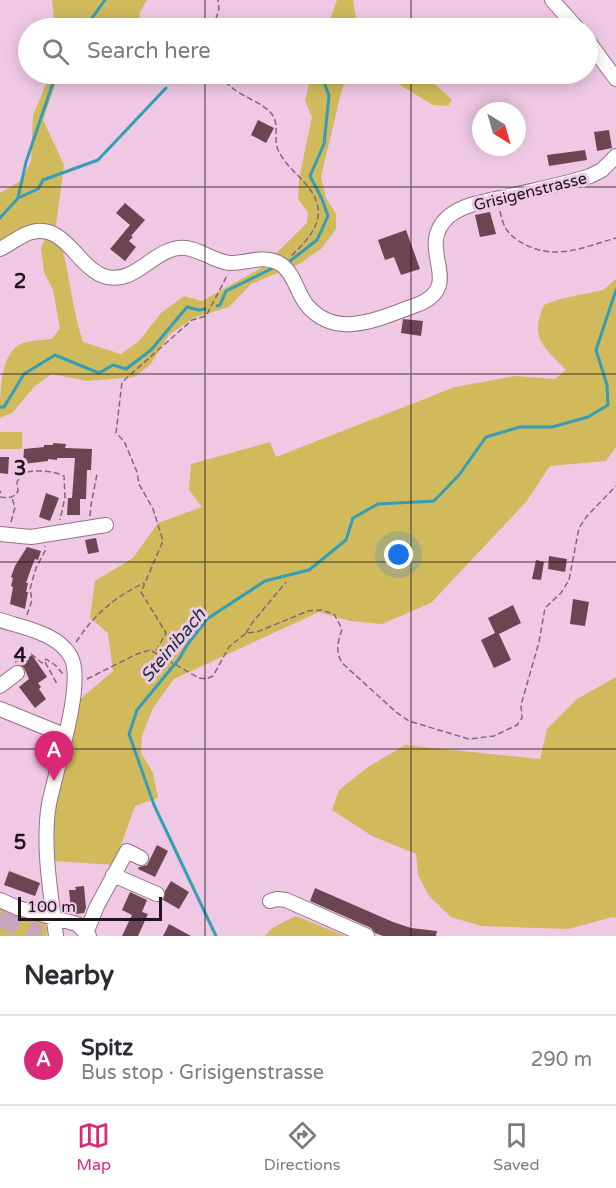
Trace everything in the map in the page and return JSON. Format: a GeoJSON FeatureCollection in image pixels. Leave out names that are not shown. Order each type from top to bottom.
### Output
{"type":"FeatureCollection","features":[{"type":"Feature","properties":{"kind":"street"},"geometry":{"type":"LineString","coordinates":[[552,0],[568,18]]}},
{"type":"Feature","properties":{"kind":"street"},"geometry":{"type":"LineString","coordinates":[[598,55],[616,80]]}},
{"type":"Feature","properties":{"kind":"street","name":"Grisigenstrasse"},"geometry":{"type":"LineString","coordinates":[[281,265],[288,272],[305,302],[322,318],[344,325],[369,322],[432,297],[438,289],[441,278],[434,243],[441,226],[452,214],[498,198],[590,176],[602,170],[616,156]]}},
{"type":"Feature","properties":{"kind":"street"},"geometry":{"type":"LineString","coordinates":[[0,249],[25,234],[36,231],[47,232],[61,239],[92,270],[114,278],[130,274],[160,255],[178,248],[194,250],[225,262],[267,259],[281,265]]}},
{"type":"Feature","properties":{"kind":"street"},"geometry":{"type":"LineString","coordinates":[[5,530],[31,537],[106,525]]}},
{"type":"Feature","properties":{"kind":"street"},"geometry":{"type":"LineString","coordinates":[[0,620],[52,638],[68,652],[74,664],[70,678],[64,735],[47,824],[47,848],[56,936]]}},
{"type":"Feature","properties":{"kind":"street"},"geometry":{"type":"LineString","coordinates":[[0,686],[15,668]]}},
{"type":"Feature","properties":{"kind":"street"},"geometry":{"type":"LineString","coordinates":[[0,709],[64,735]]}},
{"type":"Feature","properties":{"kind":"street"},"geometry":{"type":"LineString","coordinates":[[0,900],[18,908],[77,924],[87,934],[113,875],[127,851],[141,858]]}},
{"type":"Feature","properties":{"kind":"street"},"geometry":{"type":"LineString","coordinates":[[113,875],[157,894]]}},
{"type":"Feature","properties":{"kind":"street"},"geometry":{"type":"LineString","coordinates":[[270,901],[286,900],[367,936]]}},
{"type":"Feature","properties":{"kind":"path"},"geometry":{"type":"LineString","coordinates":[[216,18],[219,9],[218,0]]}},
{"type":"Feature","properties":{"kind":"path"},"geometry":{"type":"LineString","coordinates":[[229,84],[272,114],[276,121],[275,143],[279,153],[310,190],[317,205],[318,218],[314,230],[303,245],[281,265]]}},
{"type":"Feature","properties":{"kind":"path"},"geometry":{"type":"LineString","coordinates":[[498,198],[503,224],[508,234],[542,252],[560,253],[616,238]]}},
{"type":"Feature","properties":{"kind":"path"},"geometry":{"type":"LineString","coordinates":[[155,652],[166,633],[141,592],[163,541],[153,509],[139,484],[137,472],[124,441],[116,433],[122,382],[192,320],[206,316],[235,263]]}},
{"type":"Feature","properties":{"kind":"path"},"geometry":{"type":"LineString","coordinates":[[0,497],[12,497],[18,491],[17,482],[22,473],[48,471],[64,476],[65,497],[61,510],[60,533]]}},
{"type":"Feature","properties":{"kind":"path"},"geometry":{"type":"LineString","coordinates":[[90,528],[91,505],[97,474]]}},
{"type":"Feature","properties":{"kind":"path"},"geometry":{"type":"LineString","coordinates":[[246,633],[257,632],[308,611],[321,610],[334,614],[342,629],[337,646],[337,654],[342,663],[396,712],[409,721],[469,738],[494,736],[517,725],[522,718],[521,705],[539,642],[545,608],[569,580],[574,542],[579,528],[587,516],[616,486]]}},
{"type":"Feature","properties":{"kind":"path"},"geometry":{"type":"LineString","coordinates":[[5,530],[15,507],[12,497]]}},
{"type":"Feature","properties":{"kind":"path"},"geometry":{"type":"LineString","coordinates":[[29,609],[32,600],[30,590],[36,568],[45,551]]}},
{"type":"Feature","properties":{"kind":"path"},"geometry":{"type":"LineString","coordinates":[[68,652],[103,609],[121,594],[145,582]]}},
{"type":"Feature","properties":{"kind":"path"},"geometry":{"type":"LineString","coordinates":[[15,668],[29,654],[36,656],[42,663],[46,660],[55,665],[70,678],[90,678],[145,651],[155,652],[206,680],[213,676],[229,647],[246,633],[286,582]]}},
{"type":"Feature","properties":{"kind":"path"},"geometry":{"type":"LineString","coordinates":[[45,661],[57,684]]}},
{"type":"Feature","properties":{"kind":"shaded area"},"geometry":{"type":"Polygon","coordinates":[[[52,0],[147,0],[139,18],[54,18],[52,0]]]}},
{"type":"Feature","properties":{"kind":"shaded area"},"geometry":{"type":"Polygon","coordinates":[[[337,0],[353,0],[356,18],[331,18],[337,0]]]}},
{"type":"Feature","properties":{"kind":"shaded area"},"geometry":{"type":"Polygon","coordinates":[[[46,84],[56,84],[43,120],[64,165],[56,225],[58,233],[49,230],[0,247],[0,193],[22,180],[31,161],[33,115],[46,84]]]}},
{"type":"Feature","properties":{"kind":"shaded area"},"geometry":{"type":"Polygon","coordinates":[[[309,84],[344,84],[321,177],[326,198],[336,214],[336,229],[321,249],[299,264],[251,284],[229,307],[193,318],[169,335],[150,365],[134,377],[87,381],[51,374],[34,387],[12,413],[0,418],[3,374],[10,354],[15,347],[23,343],[52,339],[60,328],[53,290],[44,272],[41,248],[47,234],[60,240],[83,342],[121,354],[139,341],[161,313],[184,296],[202,301],[261,268],[307,223],[308,212],[298,199],[299,179],[312,117],[305,101],[309,84]]]}},
{"type":"Feature","properties":{"kind":"shaded area"},"geometry":{"type":"Polygon","coordinates":[[[398,84],[435,84],[452,100],[448,106],[433,105],[398,84]]]}},
{"type":"Feature","properties":{"kind":"shaded area"},"geometry":{"type":"Polygon","coordinates":[[[616,279],[616,447],[606,461],[550,466],[526,502],[431,603],[382,624],[350,621],[319,612],[174,679],[153,708],[142,736],[141,753],[153,773],[158,798],[135,806],[114,865],[54,861],[52,833],[55,803],[78,701],[113,671],[108,633],[90,618],[95,581],[133,558],[158,523],[202,507],[189,490],[191,464],[270,442],[276,457],[455,387],[515,376],[555,379],[566,370],[541,341],[538,326],[544,305],[560,299],[603,290],[616,279]]]}},
{"type":"Feature","properties":{"kind":"shaded area"},"geometry":{"type":"Polygon","coordinates":[[[0,432],[22,432],[22,449],[0,449],[0,432]]]}},
{"type":"Feature","properties":{"kind":"shaded area"},"geometry":{"type":"Polygon","coordinates":[[[616,677],[616,918],[568,929],[481,926],[451,917],[429,896],[418,875],[416,854],[372,836],[332,810],[339,790],[368,767],[405,745],[540,759],[547,729],[577,699],[616,677]]]}},
{"type":"Feature","properties":{"kind":"shaded area"},"geometry":{"type":"Polygon","coordinates":[[[0,906],[46,923],[47,936],[0,936],[0,906]]]}},
{"type":"Feature","properties":{"kind":"shaded area"},"geometry":{"type":"Polygon","coordinates":[[[296,916],[345,936],[265,936],[272,928],[296,916]]]}},
{"type":"Feature","properties":{"kind":"building"},"geometry":{"type":"Polygon","coordinates":[[[258,120],[274,128],[266,143],[251,135],[258,120]]]}},
{"type":"Feature","properties":{"kind":"building"},"geometry":{"type":"Polygon","coordinates":[[[609,130],[612,148],[597,151],[594,132],[609,130]]]}},
{"type":"Feature","properties":{"kind":"building"},"geometry":{"type":"Polygon","coordinates":[[[585,150],[587,160],[549,166],[547,155],[585,150]]]}},
{"type":"Feature","properties":{"kind":"building"},"geometry":{"type":"Polygon","coordinates":[[[125,203],[145,220],[131,236],[133,237],[129,241],[136,247],[125,261],[110,249],[130,225],[116,213],[125,203]]]}},
{"type":"Feature","properties":{"kind":"building"},"geometry":{"type":"Polygon","coordinates":[[[490,212],[496,234],[480,237],[475,215],[490,212]]]}},
{"type":"Feature","properties":{"kind":"building"},"geometry":{"type":"Polygon","coordinates":[[[406,230],[420,269],[401,275],[394,257],[385,260],[378,240],[406,230]]]}},
{"type":"Feature","properties":{"kind":"building"},"geometry":{"type":"Polygon","coordinates":[[[403,319],[423,321],[421,336],[401,333],[403,319]]]}},
{"type":"Feature","properties":{"kind":"building"},"geometry":{"type":"Polygon","coordinates":[[[53,443],[66,444],[65,448],[92,449],[91,470],[87,470],[86,499],[80,499],[80,515],[67,515],[68,498],[72,498],[75,458],[48,459],[48,461],[23,464],[24,449],[44,447],[44,445],[53,445],[53,443]]]}},
{"type":"Feature","properties":{"kind":"building"},"geometry":{"type":"Polygon","coordinates":[[[0,457],[9,457],[8,474],[0,473],[0,457]]]}},
{"type":"Feature","properties":{"kind":"building"},"geometry":{"type":"Polygon","coordinates":[[[46,493],[59,498],[50,521],[39,517],[46,493]]]}},
{"type":"Feature","properties":{"kind":"building"},"geometry":{"type":"Polygon","coordinates":[[[96,538],[99,552],[88,554],[85,540],[96,538]]]}},
{"type":"Feature","properties":{"kind":"building"},"geometry":{"type":"Polygon","coordinates":[[[27,547],[41,551],[38,560],[35,559],[26,583],[28,583],[26,592],[28,592],[25,609],[10,604],[13,587],[11,577],[27,547]]]}},
{"type":"Feature","properties":{"kind":"building"},"geometry":{"type":"Polygon","coordinates":[[[549,556],[567,559],[565,572],[548,569],[549,556]]]}},
{"type":"Feature","properties":{"kind":"building"},"geometry":{"type":"Polygon","coordinates":[[[536,560],[544,562],[541,580],[532,579],[536,560]]]}},
{"type":"Feature","properties":{"kind":"building"},"geometry":{"type":"Polygon","coordinates":[[[573,599],[589,602],[585,626],[570,624],[573,599]]]}},
{"type":"Feature","properties":{"kind":"building"},"geometry":{"type":"Polygon","coordinates":[[[513,605],[521,623],[499,634],[511,660],[494,668],[481,640],[495,633],[488,618],[513,605]]]}},
{"type":"Feature","properties":{"kind":"building"},"geometry":{"type":"Polygon","coordinates":[[[32,655],[47,677],[38,683],[46,699],[35,708],[19,687],[29,679],[24,668],[19,664],[32,655]]]}},
{"type":"Feature","properties":{"kind":"building"},"geometry":{"type":"Polygon","coordinates":[[[157,845],[168,851],[155,877],[138,869],[147,865],[157,845]]]}},
{"type":"Feature","properties":{"kind":"building"},"geometry":{"type":"Polygon","coordinates":[[[9,871],[40,883],[35,896],[4,885],[9,871]]]}},
{"type":"Feature","properties":{"kind":"building"},"geometry":{"type":"Polygon","coordinates":[[[171,881],[189,892],[179,909],[163,900],[171,881]]]}},
{"type":"Feature","properties":{"kind":"building"},"geometry":{"type":"Polygon","coordinates":[[[84,886],[86,908],[84,913],[76,914],[76,908],[71,909],[69,890],[76,890],[75,887],[84,886]]]}},
{"type":"Feature","properties":{"kind":"building"},"geometry":{"type":"Polygon","coordinates":[[[315,888],[393,922],[411,928],[437,931],[436,936],[383,936],[375,933],[371,928],[310,901],[315,888]]]}},
{"type":"Feature","properties":{"kind":"building"},"geometry":{"type":"Polygon","coordinates":[[[130,892],[147,900],[142,912],[148,914],[138,936],[122,936],[132,915],[122,910],[130,892]]]}},
{"type":"Feature","properties":{"kind":"building"},"geometry":{"type":"Polygon","coordinates":[[[169,924],[191,936],[163,936],[169,924]]]}},
{"type":"Feature","properties":{"kind":"waterway"},"geometry":{"type":"LineString","coordinates":[[92,18],[105,0]]}},
{"type":"Feature","properties":{"kind":"waterway"},"geometry":{"type":"LineString","coordinates":[[18,198],[26,162],[53,84]]}},
{"type":"Feature","properties":{"kind":"waterway"},"geometry":{"type":"LineString","coordinates":[[290,261],[317,240],[328,216],[310,176],[324,144],[329,96],[325,84]]}},
{"type":"Feature","properties":{"kind":"waterway"},"geometry":{"type":"LineString","coordinates":[[0,218],[18,198],[38,189],[43,180],[98,160],[166,88]]}},
{"type":"Feature","properties":{"kind":"waterway"},"geometry":{"type":"LineString","coordinates":[[217,306],[220,305],[226,291],[273,268]]}},
{"type":"Feature","properties":{"kind":"waterway","name":"Steinibach"},"geometry":{"type":"LineString","coordinates":[[216,936],[154,805],[129,734],[137,710],[179,659],[207,619],[265,581],[309,570],[346,540],[353,518],[378,504],[434,501],[459,475],[486,437],[520,427],[552,427],[588,417],[608,405],[607,385],[596,350],[616,290]]}},
{"type":"Feature","properties":{"kind":"waterway"},"geometry":{"type":"LineString","coordinates":[[0,407],[4,407],[24,374],[55,355],[99,373],[113,365],[126,369],[151,350],[187,307],[205,309]]}},
{"type":"Feature","properties":{"kind":"tunnel"},"geometry":{"type":"LineString","coordinates":[[0,916],[39,936]]}},
{"type":"Feature","properties":{"kind":"place","name":"Spitz"},"geometry":{"type":"Point","coordinates":[54,781]}}]}
